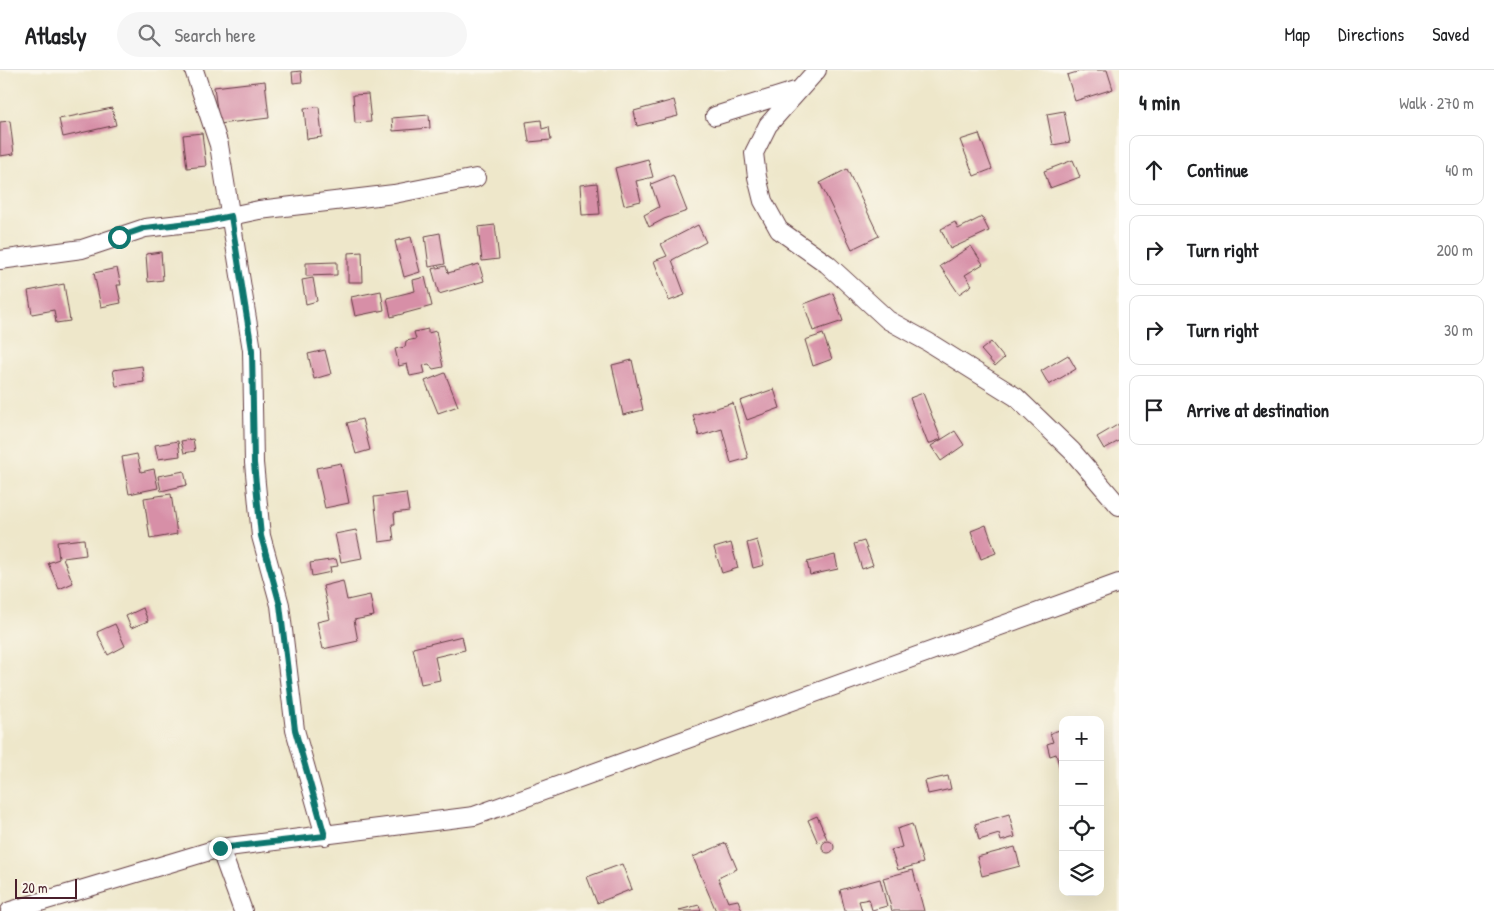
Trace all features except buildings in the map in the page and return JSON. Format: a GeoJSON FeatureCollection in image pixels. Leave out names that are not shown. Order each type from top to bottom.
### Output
{"type":"FeatureCollection","features":[{"type":"Feature","properties":{"kind":"street"},"geometry":{"type":"LineString","coordinates":[[194,70],[218,146],[252,350],[254,463],[261,536],[280,605],[295,730],[325,836]]}},
{"type":"Feature","properties":{"kind":"street"},"geometry":{"type":"LineString","coordinates":[[817,70],[768,125],[754,153],[763,201],[779,230],[827,264],[888,320],[928,342],[1016,397],[1072,451],[1119,506]]}},
{"type":"Feature","properties":{"kind":"street"},"geometry":{"type":"LineString","coordinates":[[715,116],[799,89]]}},
{"type":"Feature","properties":{"kind":"street"},"geometry":{"type":"LineString","coordinates":[[0,260],[82,250],[145,228],[207,221],[259,210],[394,194],[476,178]]}},
{"type":"Feature","properties":{"kind":"street"},"geometry":{"type":"LineString","coordinates":[[10,911],[220,848],[474,816],[1119,583]]}},
{"type":"Feature","properties":{"kind":"street"},"geometry":{"type":"LineString","coordinates":[[220,848],[242,911]]}},
{"type":"Feature","properties":{"kind":"route"},"geometry":{"type":"LineString","coordinates":[[119,237],[145,228],[207,221],[231,216],[252,350],[254,463],[261,536],[280,605],[295,730],[325,836],[220,848]]}}]}
